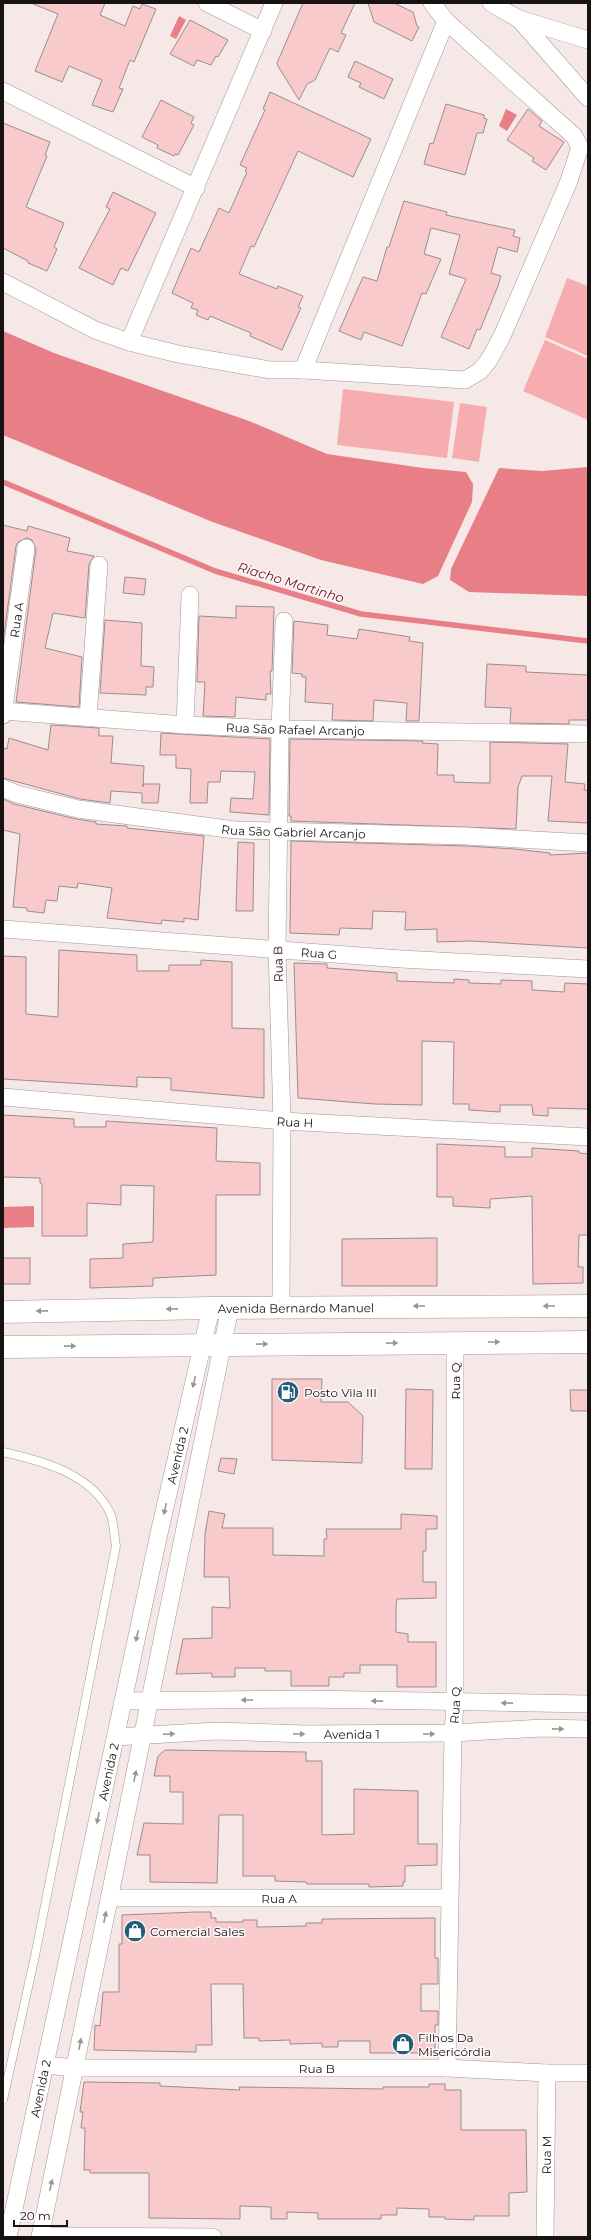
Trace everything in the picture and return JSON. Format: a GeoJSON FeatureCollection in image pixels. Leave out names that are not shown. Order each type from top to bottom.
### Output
{"type":"FeatureCollection","features":[{"type":"Feature","properties":{"kind":"main road","name":"Avenida Bernardo Manuel"},"geometry":{"type":"LineString","coordinates":[[3,1312],[281,1307],[588,1306]]}},
{"type":"Feature","properties":{"kind":"main road"},"geometry":{"type":"LineString","coordinates":[[3,1347],[213,1344],[588,1342]]}},
{"type":"Feature","properties":{"kind":"street"},"geometry":{"type":"LineString","coordinates":[[206,3],[264,31]]}},
{"type":"Feature","properties":{"kind":"street"},"geometry":{"type":"LineString","coordinates":[[129,342],[264,31],[274,3]]}},
{"type":"Feature","properties":{"kind":"street"},"geometry":{"type":"LineString","coordinates":[[3,282],[95,330],[129,342],[178,354],[270,370],[303,370],[465,380],[480,371],[489,360],[503,334],[569,181],[580,147],[574,136],[446,21],[432,3]]}},
{"type":"Feature","properties":{"kind":"street"},"geometry":{"type":"LineString","coordinates":[[491,3],[519,19],[588,40]]}},
{"type":"Feature","properties":{"kind":"street"},"geometry":{"type":"LineString","coordinates":[[519,19],[588,98]]}},
{"type":"Feature","properties":{"kind":"street"},"geometry":{"type":"LineString","coordinates":[[303,370],[446,21]]}},
{"type":"Feature","properties":{"kind":"street"},"geometry":{"type":"LineString","coordinates":[[3,91],[196,188]]}},
{"type":"Feature","properties":{"kind":"street","name":"Rua A"},"geometry":{"type":"LineString","coordinates":[[4,713],[26,548]]}},
{"type":"Feature","properties":{"kind":"street"},"geometry":{"type":"LineString","coordinates":[[88,718],[99,565]]}},
{"type":"Feature","properties":{"kind":"street"},"geometry":{"type":"LineString","coordinates":[[185,725],[190,595]]}},
{"type":"Feature","properties":{"kind":"street","name":"Rua B"},"geometry":{"type":"LineString","coordinates":[[281,1307],[282,1121],[277,949],[280,729],[284,621]]}},
{"type":"Feature","properties":{"kind":"street","name":"Rua São Rafael Arcanjo"},"geometry":{"type":"LineString","coordinates":[[4,713],[185,725],[280,729],[588,734]]}},
{"type":"Feature","properties":{"kind":"street","name":"Rua São Gabriel Arcanjo"},"geometry":{"type":"LineString","coordinates":[[3,788],[17,794],[78,809],[235,830],[466,836],[588,843]]}},
{"type":"Feature","properties":{"kind":"street","name":"Rua G"},"geometry":{"type":"LineString","coordinates":[[3,929],[400,959],[588,969]]}},
{"type":"Feature","properties":{"kind":"street","name":"Rua H"},"geometry":{"type":"LineString","coordinates":[[3,1097],[282,1121],[588,1137]]}},
{"type":"Feature","properties":{"kind":"street","name":"Avenida 2"},"geometry":{"type":"LineString","coordinates":[[40,2236],[109,1898],[144,1736],[220,1308]]}},
{"type":"Feature","properties":{"kind":"street","name":"Rua Q"},"geometry":{"type":"LineString","coordinates":[[447,2068],[453,1733],[456,1703],[455,1342]]}},
{"type":"Feature","properties":{"kind":"street","name":"Avenida 2"},"geometry":{"type":"LineString","coordinates":[[8,2237],[160,1529],[213,1344]]}},
{"type":"Feature","properties":{"kind":"street"},"geometry":{"type":"LineString","coordinates":[[123,1702],[150,1700],[308,1699],[456,1703],[588,1704]]}},
{"type":"Feature","properties":{"kind":"street","name":"Avenida 1"},"geometry":{"type":"LineString","coordinates":[[116,1737],[216,1732],[306,1734],[453,1733],[542,1728],[588,1729]]}},
{"type":"Feature","properties":{"kind":"street","name":"Rua A"},"geometry":{"type":"LineString","coordinates":[[109,1898],[450,1898]]}},
{"type":"Feature","properties":{"kind":"street","name":"Rua B"},"geometry":{"type":"LineString","coordinates":[[45,2065],[75,2068],[447,2068],[547,2073],[588,2073]]}},
{"type":"Feature","properties":{"kind":"street","name":"Rua M"},"geometry":{"type":"LineString","coordinates":[[545,2237],[547,2073]]}},
{"type":"Feature","properties":{"kind":"street"},"geometry":{"type":"LineString","coordinates":[[40,2236],[213,2237]]}},
{"type":"Feature","properties":{"kind":"lane"},"geometry":{"type":"LineString","coordinates":[[3,1452],[34,1459],[82,1480],[98,1494],[111,1516],[116,1546],[36,1956],[3,2100]]}},
{"type":"Feature","properties":{"kind":"shaded area"},"geometry":{"type":"Polygon","coordinates":[[[179,16],[186,20],[176,39],[170,36],[179,16]]]}},
{"type":"Feature","properties":{"kind":"shaded area"},"geometry":{"type":"Polygon","coordinates":[[[506,109],[517,115],[507,131],[499,126],[506,109]]]}},
{"type":"Feature","properties":{"kind":"shaded area"},"geometry":{"type":"Polygon","coordinates":[[[567,278],[588,286],[588,356],[545,337],[567,278]]]}},
{"type":"Feature","properties":{"kind":"shaded area"},"geometry":{"type":"Polygon","coordinates":[[[3,331],[54,353],[249,421],[327,454],[423,468],[466,472],[473,484],[472,502],[438,576],[423,584],[321,560],[210,521],[3,435],[3,331]]]}},
{"type":"Feature","properties":{"kind":"shaded area"},"geometry":{"type":"Polygon","coordinates":[[[545,340],[588,359],[588,420],[523,391],[545,340]]]}},
{"type":"Feature","properties":{"kind":"shaded area"},"geometry":{"type":"Polygon","coordinates":[[[343,389],[454,402],[447,458],[337,445],[343,389]]]}},
{"type":"Feature","properties":{"kind":"shaded area"},"geometry":{"type":"Polygon","coordinates":[[[460,403],[487,407],[479,462],[452,458],[460,403]]]}},
{"type":"Feature","properties":{"kind":"shaded area"},"geometry":{"type":"Polygon","coordinates":[[[588,467],[588,596],[469,592],[450,580],[451,569],[499,468],[542,471],[588,467]]]}},
{"type":"Feature","properties":{"kind":"shaded area"},"geometry":{"type":"Polygon","coordinates":[[[34,1206],[34,1227],[3,1228],[3,1207],[34,1206]]]}},
{"type":"Feature","properties":{"kind":"building"},"geometry":{"type":"Polygon","coordinates":[[[31,3],[105,3],[100,15],[125,26],[133,6],[140,9],[142,4],[156,9],[134,62],[130,60],[119,88],[123,89],[113,112],[92,105],[102,80],[69,66],[62,82],[35,71],[58,14],[31,3]]]}},
{"type":"Feature","properties":{"kind":"building"},"geometry":{"type":"Polygon","coordinates":[[[303,3],[355,3],[341,33],[346,35],[338,52],[330,48],[315,80],[307,84],[299,100],[277,63],[303,3]]]}},
{"type":"Feature","properties":{"kind":"building"},"geometry":{"type":"Polygon","coordinates":[[[368,3],[394,3],[413,12],[417,26],[419,27],[412,41],[374,22],[368,3]]]}},
{"type":"Feature","properties":{"kind":"building"},"geometry":{"type":"Polygon","coordinates":[[[190,20],[228,40],[218,57],[216,56],[211,65],[197,60],[194,66],[170,54],[190,20]]]}},
{"type":"Feature","properties":{"kind":"building"},"geometry":{"type":"Polygon","coordinates":[[[355,61],[393,79],[384,99],[359,87],[361,83],[348,77],[355,61]]]}},
{"type":"Feature","properties":{"kind":"building"},"geometry":{"type":"Polygon","coordinates":[[[270,92],[371,139],[353,177],[298,151],[254,247],[251,246],[239,274],[277,289],[278,286],[303,296],[298,307],[301,308],[282,350],[250,336],[251,333],[210,316],[208,320],[196,315],[198,310],[191,308],[193,303],[172,293],[191,248],[199,252],[219,208],[229,213],[247,172],[245,171],[247,168],[240,165],[265,110],[263,109],[270,92]]]}},
{"type":"Feature","properties":{"kind":"building"},"geometry":{"type":"Polygon","coordinates":[[[161,100],[194,117],[191,123],[194,125],[178,155],[175,154],[174,156],[157,148],[158,145],[142,137],[161,100]]]}},
{"type":"Feature","properties":{"kind":"building"},"geometry":{"type":"Polygon","coordinates":[[[446,104],[484,115],[484,118],[487,119],[483,133],[477,133],[465,175],[424,164],[430,143],[433,144],[446,104]]]}},
{"type":"Feature","properties":{"kind":"building"},"geometry":{"type":"Polygon","coordinates":[[[528,109],[542,121],[539,126],[564,142],[546,170],[532,161],[534,158],[507,140],[528,109]]]}},
{"type":"Feature","properties":{"kind":"building"},"geometry":{"type":"Polygon","coordinates":[[[3,123],[50,142],[45,155],[47,156],[26,207],[64,223],[54,247],[57,249],[47,271],[28,263],[28,261],[3,248],[3,123]]]}},
{"type":"Feature","properties":{"kind":"building"},"geometry":{"type":"Polygon","coordinates":[[[113,192],[156,213],[128,271],[121,268],[113,285],[79,268],[110,209],[106,207],[113,192]]]}},
{"type":"Feature","properties":{"kind":"building"},"geometry":{"type":"Polygon","coordinates":[[[404,201],[447,212],[446,215],[515,230],[513,236],[520,238],[517,252],[498,247],[491,273],[501,276],[480,330],[477,329],[469,349],[441,337],[466,279],[449,274],[460,235],[431,228],[424,254],[441,259],[426,294],[422,293],[402,346],[364,332],[361,340],[339,331],[363,277],[377,281],[387,247],[389,247],[404,201]]]}},
{"type":"Feature","properties":{"kind":"building"},"geometry":{"type":"Polygon","coordinates":[[[3,525],[27,531],[28,526],[70,538],[67,551],[94,556],[89,564],[85,618],[53,613],[45,648],[82,657],[79,707],[16,702],[36,549],[32,540],[27,538],[18,542],[16,546],[3,642],[3,525]]]}},
{"type":"Feature","properties":{"kind":"building"},"geometry":{"type":"Polygon","coordinates":[[[125,577],[146,579],[144,595],[123,593],[125,577]]]}},
{"type":"Feature","properties":{"kind":"building"},"geometry":{"type":"Polygon","coordinates":[[[236,606],[274,607],[272,671],[270,671],[271,694],[266,694],[266,700],[236,697],[235,717],[203,716],[205,682],[197,682],[199,616],[236,618],[236,606]]]}},
{"type":"Feature","properties":{"kind":"building"},"geometry":{"type":"Polygon","coordinates":[[[105,620],[142,623],[141,666],[154,667],[153,687],[146,687],[146,695],[100,693],[105,620]]]}},
{"type":"Feature","properties":{"kind":"building"},"geometry":{"type":"Polygon","coordinates":[[[294,621],[328,625],[327,635],[357,639],[359,629],[410,637],[409,641],[423,643],[419,721],[406,721],[407,703],[374,700],[373,721],[332,720],[333,704],[305,702],[306,677],[302,677],[302,674],[292,673],[294,621]]]}},
{"type":"Feature","properties":{"kind":"building"},"geometry":{"type":"Polygon","coordinates":[[[487,664],[526,666],[526,672],[588,675],[588,720],[569,720],[569,724],[510,723],[511,708],[485,707],[487,664]]]}},
{"type":"Feature","properties":{"kind":"building"},"geometry":{"type":"Polygon","coordinates":[[[51,725],[99,728],[99,736],[113,736],[111,763],[144,766],[143,784],[160,784],[158,803],[142,803],[142,793],[111,791],[110,803],[80,799],[3,778],[3,748],[7,749],[9,738],[48,750],[51,725]]]}},
{"type":"Feature","properties":{"kind":"building"},"geometry":{"type":"Polygon","coordinates":[[[161,733],[270,739],[269,815],[230,812],[231,798],[253,799],[255,772],[221,771],[220,782],[208,782],[207,803],[190,803],[191,769],[176,768],[176,755],[160,755],[161,733]]]}},
{"type":"Feature","properties":{"kind":"building"},"geometry":{"type":"Polygon","coordinates":[[[290,739],[423,741],[422,743],[438,744],[437,775],[454,775],[454,782],[480,783],[490,783],[490,742],[568,744],[565,782],[585,784],[584,790],[588,790],[588,823],[548,821],[552,776],[522,776],[518,787],[516,829],[291,821],[291,816],[289,816],[290,739]]]}},
{"type":"Feature","properties":{"kind":"building"},"geometry":{"type":"Polygon","coordinates":[[[3,799],[14,804],[76,819],[96,822],[96,824],[127,826],[127,828],[204,836],[198,920],[184,918],[184,922],[162,920],[161,924],[107,918],[112,888],[78,883],[77,888],[59,886],[57,901],[46,900],[44,913],[27,911],[27,908],[13,907],[20,834],[3,830],[3,799]]]}},
{"type":"Feature","properties":{"kind":"building"},"geometry":{"type":"Polygon","coordinates":[[[291,841],[466,846],[515,849],[550,853],[550,855],[588,853],[588,948],[471,941],[437,942],[437,929],[405,930],[406,912],[373,911],[372,929],[340,928],[339,935],[290,933],[291,841]]]}},
{"type":"Feature","properties":{"kind":"building"},"geometry":{"type":"Polygon","coordinates":[[[238,842],[254,843],[253,911],[236,911],[238,842]]]}},
{"type":"Feature","properties":{"kind":"building"},"geometry":{"type":"Polygon","coordinates":[[[59,950],[137,955],[137,971],[169,971],[169,965],[201,965],[201,960],[232,962],[232,1028],[264,1029],[264,1098],[171,1090],[171,1078],[137,1077],[137,1087],[3,1079],[3,956],[26,957],[26,1014],[58,1017],[59,950]]]}},
{"type":"Feature","properties":{"kind":"building"},"geometry":{"type":"Polygon","coordinates":[[[294,963],[327,964],[327,968],[397,973],[397,981],[454,983],[454,979],[469,980],[469,983],[501,984],[501,980],[532,981],[532,990],[564,992],[565,983],[588,984],[588,1109],[548,1108],[548,1116],[533,1115],[532,1105],[500,1105],[500,1112],[469,1110],[469,1104],[453,1104],[454,1042],[422,1041],[422,1105],[375,1104],[298,1098],[294,963]]]}},
{"type":"Feature","properties":{"kind":"building"},"geometry":{"type":"Polygon","coordinates":[[[3,1115],[74,1119],[74,1127],[106,1127],[106,1121],[217,1128],[216,1161],[260,1163],[260,1195],[216,1195],[216,1275],[153,1278],[153,1286],[90,1288],[90,1259],[123,1258],[123,1244],[153,1242],[154,1186],[121,1185],[121,1205],[87,1203],[87,1236],[42,1236],[42,1184],[40,1183],[40,1178],[3,1177],[3,1115]]]}},
{"type":"Feature","properties":{"kind":"building"},"geometry":{"type":"Polygon","coordinates":[[[437,1144],[505,1147],[505,1157],[532,1157],[532,1148],[579,1151],[579,1153],[588,1154],[588,1235],[579,1235],[578,1267],[583,1267],[583,1283],[533,1284],[532,1196],[490,1199],[490,1208],[453,1206],[453,1197],[437,1197],[437,1144]]]}},
{"type":"Feature","properties":{"kind":"building"},"geometry":{"type":"Polygon","coordinates":[[[437,1238],[437,1286],[342,1286],[342,1239],[437,1238]]]}},
{"type":"Feature","properties":{"kind":"building"},"geometry":{"type":"Polygon","coordinates":[[[3,1258],[30,1258],[30,1284],[3,1284],[3,1258]]]}},
{"type":"Feature","properties":{"kind":"building"},"geometry":{"type":"Polygon","coordinates":[[[272,1379],[322,1379],[321,1402],[348,1402],[363,1416],[362,1463],[272,1460],[272,1379]]]}},
{"type":"Feature","properties":{"kind":"building"},"geometry":{"type":"Polygon","coordinates":[[[406,1389],[433,1390],[432,1469],[405,1469],[406,1389]]]}},
{"type":"Feature","properties":{"kind":"building"},"geometry":{"type":"Polygon","coordinates":[[[570,1390],[588,1390],[588,1411],[571,1411],[570,1390]]]}},
{"type":"Feature","properties":{"kind":"building"},"geometry":{"type":"Polygon","coordinates":[[[221,1458],[237,1459],[234,1474],[218,1471],[221,1458]]]}},
{"type":"Feature","properties":{"kind":"building"},"geometry":{"type":"Polygon","coordinates":[[[209,1511],[225,1514],[222,1528],[273,1528],[273,1555],[324,1556],[324,1539],[327,1539],[326,1529],[401,1529],[401,1514],[437,1516],[437,1529],[426,1529],[426,1551],[423,1551],[423,1582],[436,1582],[436,1598],[397,1599],[396,1607],[396,1632],[408,1634],[408,1642],[436,1642],[436,1687],[397,1687],[397,1665],[360,1665],[360,1673],[344,1673],[344,1677],[329,1677],[329,1686],[291,1686],[291,1671],[265,1671],[265,1668],[235,1668],[235,1677],[212,1677],[212,1673],[176,1674],[183,1639],[212,1638],[212,1607],[230,1608],[229,1577],[204,1577],[205,1534],[209,1511]]]}},
{"type":"Feature","properties":{"kind":"building"},"geometry":{"type":"Polygon","coordinates":[[[165,1750],[306,1752],[306,1761],[322,1761],[322,1835],[354,1834],[354,1789],[418,1791],[418,1844],[437,1844],[437,1865],[405,1866],[405,1882],[403,1882],[403,1886],[369,1887],[369,1884],[307,1884],[306,1882],[275,1881],[275,1876],[243,1876],[243,1815],[219,1815],[217,1883],[150,1882],[150,1855],[137,1855],[144,1823],[183,1824],[183,1792],[170,1792],[170,1776],[154,1776],[158,1756],[165,1750]]]}},
{"type":"Feature","properties":{"kind":"building"},"geometry":{"type":"Polygon","coordinates":[[[211,1912],[211,1918],[216,1918],[216,1922],[243,1922],[243,1920],[257,1920],[257,1927],[306,1926],[306,1923],[322,1923],[322,1919],[435,1918],[435,1958],[438,1958],[438,1984],[421,1984],[421,2011],[438,2011],[438,2025],[435,2025],[435,2053],[370,2053],[370,2041],[338,2041],[338,2047],[322,2047],[322,2043],[290,2044],[290,2040],[259,2041],[259,2038],[244,2038],[243,1984],[211,1984],[212,2045],[196,2045],[196,2052],[94,2050],[95,2025],[100,2026],[103,1992],[119,1992],[119,1944],[122,1944],[122,1915],[211,1912]]]}},
{"type":"Feature","properties":{"kind":"building"},"geometry":{"type":"Polygon","coordinates":[[[84,2082],[160,2083],[160,2086],[240,2090],[239,2087],[383,2089],[383,2087],[429,2087],[429,2084],[445,2084],[445,2090],[461,2090],[461,2130],[526,2130],[527,2192],[509,2193],[509,2216],[474,2216],[474,2220],[429,2217],[429,2209],[397,2208],[397,2215],[381,2215],[381,2219],[318,2219],[318,2213],[287,2212],[287,2219],[271,2219],[271,2207],[240,2206],[240,2219],[149,2218],[149,2173],[90,2173],[90,2170],[84,2170],[85,2128],[81,2128],[83,2112],[80,2112],[84,2082]]]}},
{"type":"Feature","properties":{"kind":"waterway","name":"Riacho Martinho"},"geometry":{"type":"LineString","coordinates":[[3,482],[215,571],[361,614],[588,641]]}},
{"type":"Feature","properties":{"kind":"place","name":"Posto Vila III"},"geometry":{"type":"Point","coordinates":[288,1392]}},
{"type":"Feature","properties":{"kind":"place","name":"Comercial Sales"},"geometry":{"type":"Point","coordinates":[135,1931]}},
{"type":"Feature","properties":{"kind":"place","name":"Filhos Da Misericórdia"},"geometry":{"type":"Point","coordinates":[403,2044]}}]}
